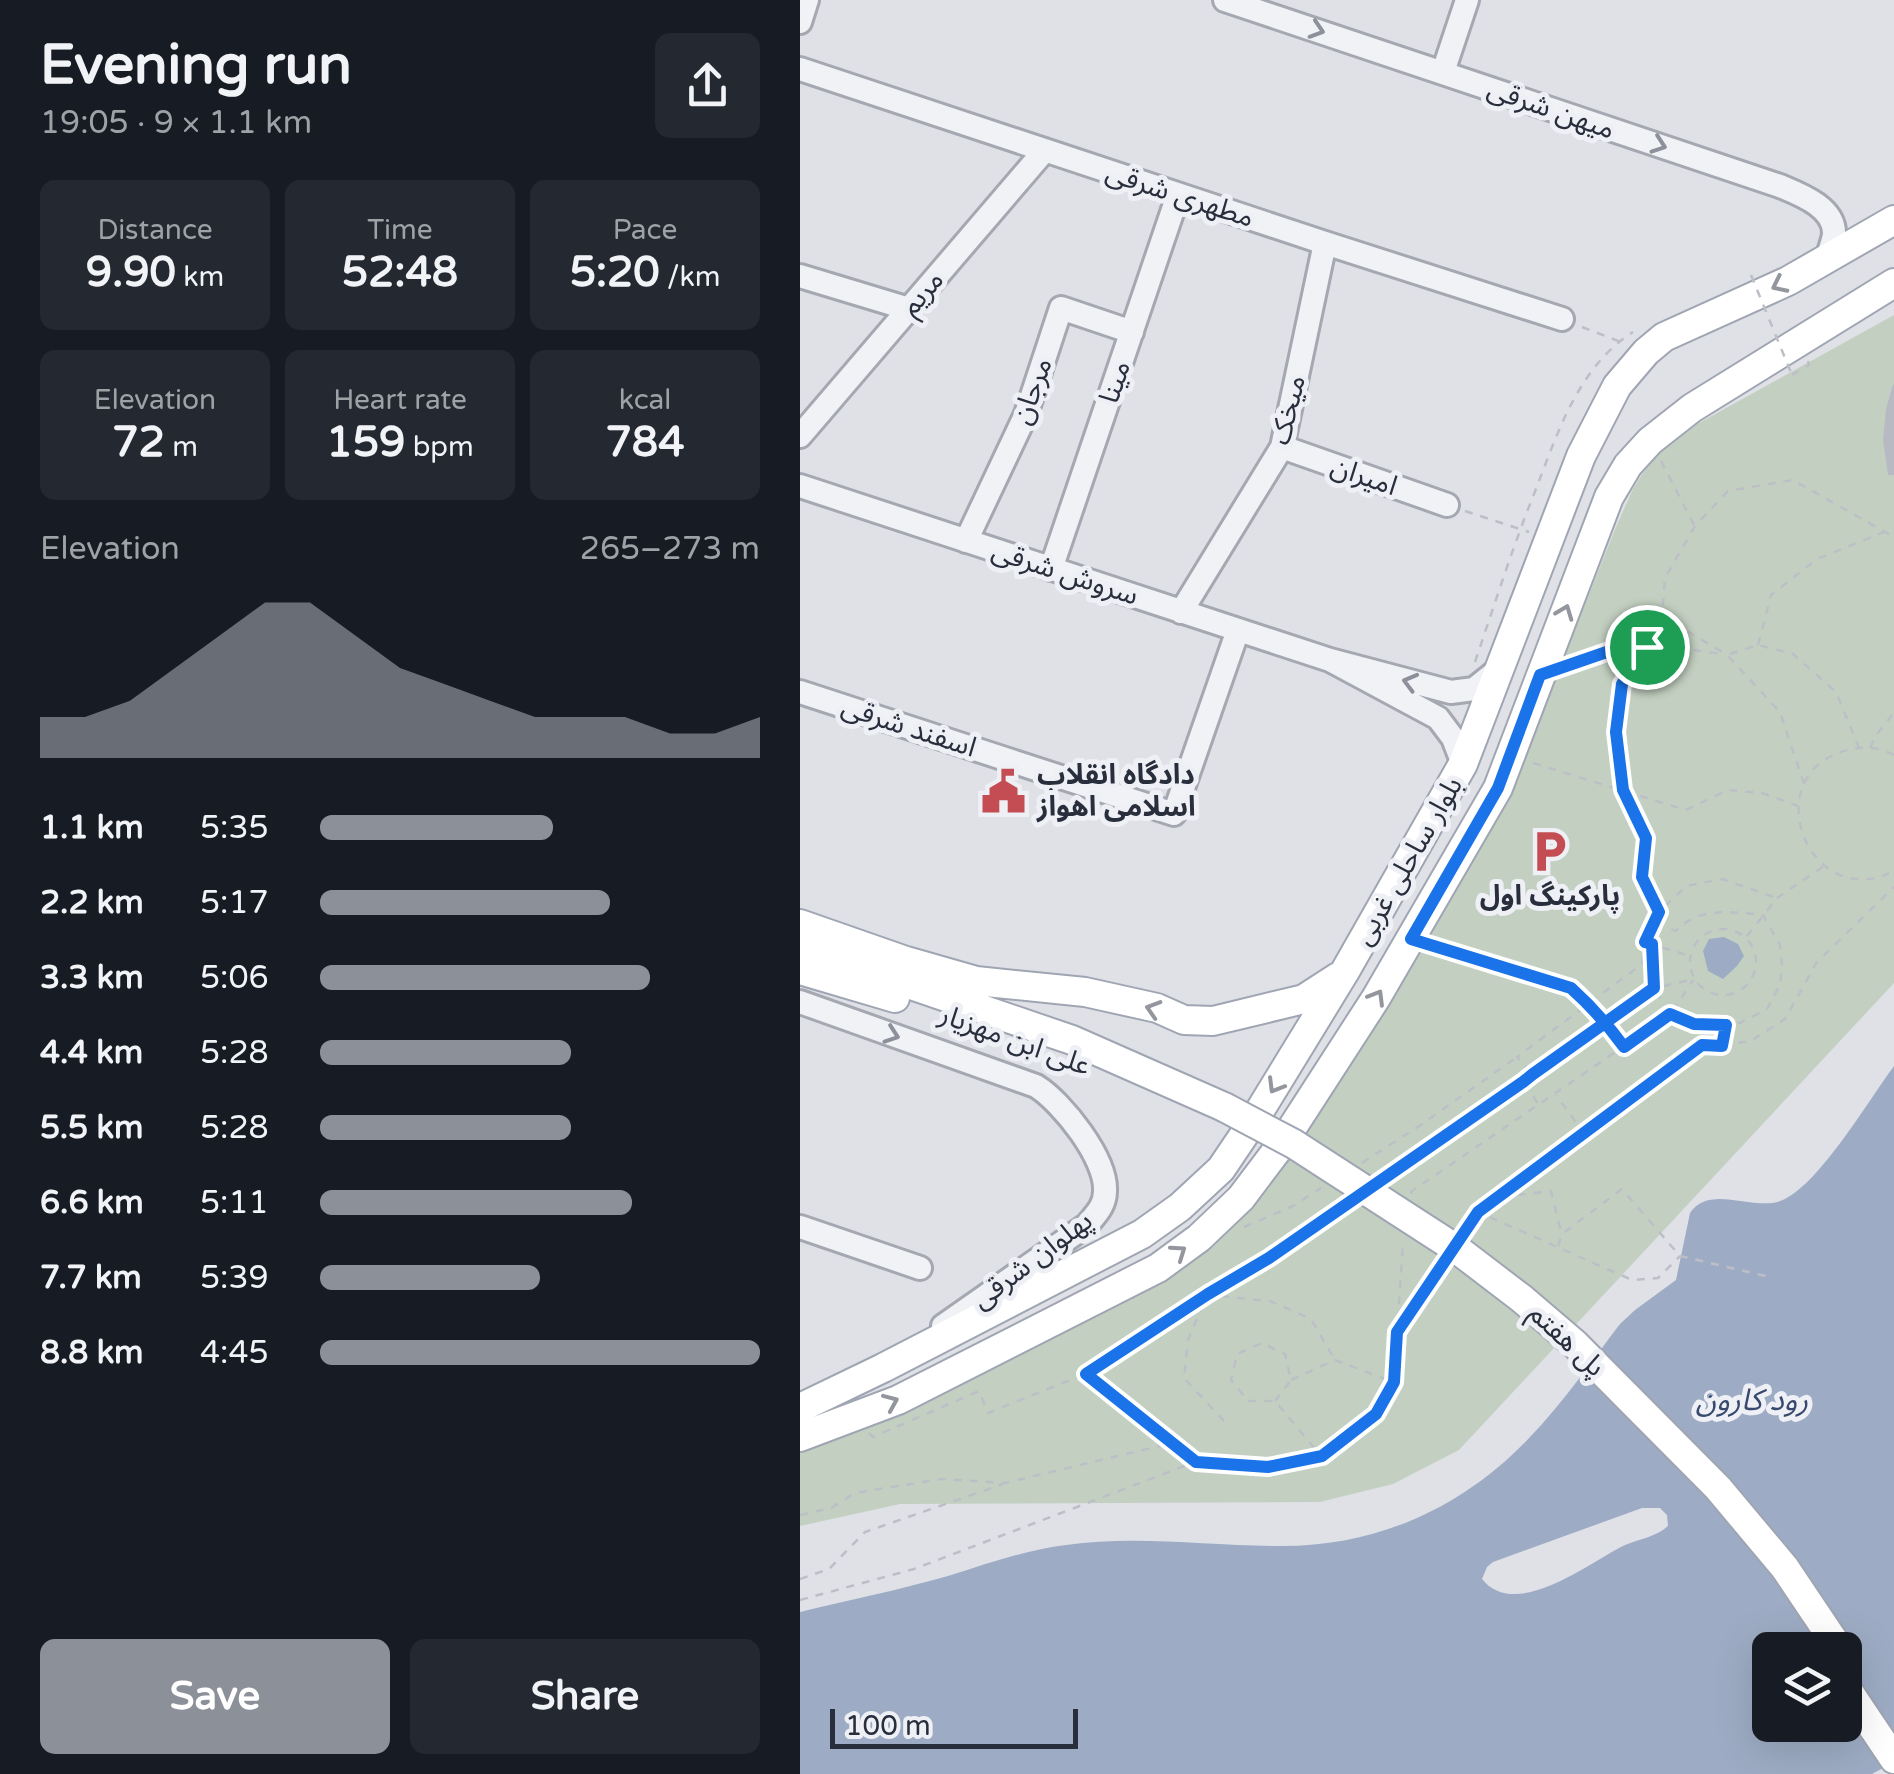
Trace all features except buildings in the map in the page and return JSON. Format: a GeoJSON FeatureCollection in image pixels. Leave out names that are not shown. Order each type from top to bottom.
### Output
{"type":"FeatureCollection","features":[{"type":"Feature","properties":{"kind":"main road","name":"بلوار ساحلی غربی"},"geometry":{"type":"LineString","coordinates":[[800,1408],[1142,1234],[1180,1207],[1221,1169],[1344,973],[1463,764],[1581,456],[1617,386],[1664,337],[1788,280],[1894,220]]}},
{"type":"Feature","properties":{"kind":"main road","name":"بلوار ساحلی غربی"},"geometry":{"type":"LineString","coordinates":[[800,1437],[898,1400],[1158,1268],[1199,1238],[1241,1198],[1281,1145],[1376,998],[1498,788],[1609,498],[1628,465],[1650,441],[1692,408],[1894,283]]}},
{"type":"Feature","properties":{"kind":"main road"},"geometry":{"type":"LineString","coordinates":[[800,924],[906,962],[976,981],[1085,992],[1158,1008],[1184,1020],[1212,1022],[1304,998],[1344,973]]}},
{"type":"Feature","properties":{"kind":"main road"},"geometry":{"type":"LineString","coordinates":[[800,947],[1072,1040],[1224,1116]]}},
{"type":"Feature","properties":{"kind":"main road","name":"علی ابن مهزیار"},"geometry":{"type":"LineString","coordinates":[[800,970],[905,1001],[1224,1116]]}},
{"type":"Feature","properties":{"kind":"main road","name":"پل هفتم"},"geometry":{"type":"LineString","coordinates":[[1224,1116],[1449,1263],[1565,1357],[1706,1499],[1772,1578],[1808,1632]]}},
{"type":"Feature","properties":{"kind":"main road","name":"پل هفتم"},"geometry":{"type":"LineString","coordinates":[[1224,1116],[1294,1144],[1458,1250],[1521,1298],[1576,1345],[1718,1488],[1785,1568],[1828,1632]]}},
{"type":"Feature","properties":{"kind":"main road"},"geometry":{"type":"LineString","coordinates":[[1862,1683],[1894,1730]]}},
{"type":"Feature","properties":{"kind":"main road"},"geometry":{"type":"LineString","coordinates":[[1862,1711],[1894,1759]]}},
{"type":"Feature","properties":{"kind":"street"},"geometry":{"type":"LineString","coordinates":[[800,22],[808,0]]}},
{"type":"Feature","properties":{"kind":"street","name":"میهن شرقی"},"geometry":{"type":"LineString","coordinates":[[1225,0],[1813,200],[1832,222],[1834,234],[1827,259]]}},
{"type":"Feature","properties":{"kind":"street"},"geometry":{"type":"LineString","coordinates":[[1443,72],[1467,0]]}},
{"type":"Feature","properties":{"kind":"street","name":"مطهری شرقی"},"geometry":{"type":"LineString","coordinates":[[800,69],[1562,318]]}},
{"type":"Feature","properties":{"kind":"street","name":"مریم"},"geometry":{"type":"LineString","coordinates":[[800,436],[1045,150]]}},
{"type":"Feature","properties":{"kind":"street","name":"مینا"},"geometry":{"type":"LineString","coordinates":[[1051,569],[1178,194]]}},
{"type":"Feature","properties":{"kind":"street","name":"میخک"},"geometry":{"type":"LineString","coordinates":[[1181,612],[1282,448],[1325,243]]}},
{"type":"Feature","properties":{"kind":"street"},"geometry":{"type":"LineString","coordinates":[[800,276],[909,309]]}},
{"type":"Feature","properties":{"kind":"street","name":"مرجان"},"geometry":{"type":"LineString","coordinates":[[966,540],[1026,414],[1061,308],[1132,332]]}},
{"type":"Feature","properties":{"kind":"street","name":"امیران"},"geometry":{"type":"LineString","coordinates":[[1282,448],[1447,505]]}},
{"type":"Feature","properties":{"kind":"street","name":"سروش شرقی"},"geometry":{"type":"LineString","coordinates":[[800,486],[1330,660]]}},
{"type":"Feature","properties":{"kind":"street","name":"اسفند شرقی"},"geometry":{"type":"LineString","coordinates":[[800,692],[1174,814],[1238,630]]}},
{"type":"Feature","properties":{"kind":"street"},"geometry":{"type":"LineString","coordinates":[[1330,660],[1451,692],[1474,690],[1499,669]]}},
{"type":"Feature","properties":{"kind":"street"},"geometry":{"type":"LineString","coordinates":[[1330,660],[1438,718],[1463,764]]}},
{"type":"Feature","properties":{"kind":"street","name":"پهلوان شرقی"},"geometry":{"type":"LineString","coordinates":[[800,1002],[1036,1086],[1065,1110],[1103,1174],[1103,1204],[1087,1225],[882,1368]]}},
{"type":"Feature","properties":{"kind":"street"},"geometry":{"type":"LineString","coordinates":[[800,1227],[920,1268]]}},
{"type":"Feature","properties":{"kind":"path"},"geometry":{"type":"LineString","coordinates":[[1752,276],[1792,375],[1809,365]]}},
{"type":"Feature","properties":{"kind":"path"},"geometry":{"type":"LineString","coordinates":[[1562,318],[1646,352]]}},
{"type":"Feature","properties":{"kind":"path"},"geometry":{"type":"LineString","coordinates":[[1650,441],[1695,526]]}},
{"type":"Feature","properties":{"kind":"path"},"geometry":{"type":"LineString","coordinates":[[1656,648],[1666,578],[1695,526],[1728,491],[1793,480],[1894,537]]}},
{"type":"Feature","properties":{"kind":"path"},"geometry":{"type":"LineString","coordinates":[[1447,505],[1549,539]]}},
{"type":"Feature","properties":{"kind":"path"},"geometry":{"type":"LineString","coordinates":[[1758,644],[1771,596],[1817,559],[1885,531]]}},
{"type":"Feature","properties":{"kind":"path"},"geometry":{"type":"LineString","coordinates":[[1662,616],[1727,655],[1780,712],[1804,784]]}},
{"type":"Feature","properties":{"kind":"path"},"geometry":{"type":"LineString","coordinates":[[1540,675],[1624,646],[1727,655],[1758,644],[1793,654],[1836,692],[1859,748]]}},
{"type":"Feature","properties":{"kind":"path"},"geometry":{"type":"LineString","coordinates":[[1647,647],[1622,684],[1616,732],[1623,790],[1646,838],[1642,877],[1659,912]]}},
{"type":"Feature","properties":{"kind":"path"},"geometry":{"type":"LineString","coordinates":[[1870,748],[1894,713]]}},
{"type":"Feature","properties":{"kind":"path"},"geometry":{"type":"LineString","coordinates":[[1894,755],[1870,748],[1837,753],[1818,766],[1804,784],[1798,806],[1800,829],[1808,850],[1824,866],[1843,876],[1863,879],[1894,871]]}},
{"type":"Feature","properties":{"kind":"path"},"geometry":{"type":"LineString","coordinates":[[1510,756],[1686,810],[1728,790],[1762,794],[1798,806]]}},
{"type":"Feature","properties":{"kind":"path"},"geometry":{"type":"LineString","coordinates":[[1746,937],[1777,898],[1824,866]]}},
{"type":"Feature","properties":{"kind":"path"},"geometry":{"type":"LineString","coordinates":[[1533,1074],[1518,1057],[1642,964],[1645,942],[1659,912],[1686,886],[1722,879],[1777,898]]}},
{"type":"Feature","properties":{"kind":"path"},"geometry":{"type":"LineString","coordinates":[[1468,1227],[1478,1212],[1702,1045],[1751,1041],[1785,1019],[1816,962],[1894,887]]}},
{"type":"Feature","properties":{"kind":"path"},"geometry":{"type":"LineString","coordinates":[[1654,924],[1676,931],[1684,922],[1718,910],[1763,915]]}},
{"type":"Feature","properties":{"kind":"path"},"geometry":{"type":"LineString","coordinates":[[1652,944],[1654,988],[1670,1014],[1694,1024],[1740,1023],[1767,1009],[1780,985],[1780,945],[1763,915]]}},
{"type":"Feature","properties":{"kind":"path"},"geometry":{"type":"LineString","coordinates":[[1728,929],[1746,937],[1753,946],[1756,969],[1752,980],[1734,994],[1711,994],[1694,979],[1690,956],[1708,932],[1728,929]]}},
{"type":"Feature","properties":{"kind":"path"},"geometry":{"type":"LineString","coordinates":[[1411,939],[1571,988],[1624,1047]]}},
{"type":"Feature","properties":{"kind":"path"},"geometry":{"type":"LineString","coordinates":[[1645,942],[1690,956]]}},
{"type":"Feature","properties":{"kind":"path"},"geometry":{"type":"LineString","coordinates":[[1380,1181],[1654,988],[1694,979]]}},
{"type":"Feature","properties":{"kind":"path"},"geometry":{"type":"LineString","coordinates":[[1408,1209],[1412,1191],[1670,1014],[1694,979]]}},
{"type":"Feature","properties":{"kind":"path"},"geometry":{"type":"LineString","coordinates":[[1722,1046],[1726,1025]]}},
{"type":"Feature","properties":{"kind":"path"},"geometry":{"type":"LineString","coordinates":[[1523,1082],[1540,1105]]}},
{"type":"Feature","properties":{"kind":"path"},"geometry":{"type":"LineString","coordinates":[[1556,1095],[1584,1132]]}},
{"type":"Feature","properties":{"kind":"path"},"geometry":{"type":"LineString","coordinates":[[1562,1234],[1622,1189],[1680,1256],[1770,1276]]}},
{"type":"Feature","properties":{"kind":"path"},"geometry":{"type":"LineString","coordinates":[[1498,1197],[1552,1191],[1562,1234],[1558,1247]]}},
{"type":"Feature","properties":{"kind":"path"},"geometry":{"type":"LineString","coordinates":[[863,1428],[873,1437],[979,1391],[988,1412],[1086,1374],[1348,1203]]}},
{"type":"Feature","properties":{"kind":"path"},"geometry":{"type":"LineString","coordinates":[[1478,1212],[1632,1280],[1658,1278],[1680,1256]]}},
{"type":"Feature","properties":{"kind":"path"},"geometry":{"type":"LineString","coordinates":[[800,1600],[914,1569],[1196,1462],[1268,1467],[1322,1456],[1376,1414],[1394,1382],[1405,1228]]}},
{"type":"Feature","properties":{"kind":"path"},"geometry":{"type":"LineString","coordinates":[[1397,1332],[1448,1257]]}},
{"type":"Feature","properties":{"kind":"path"},"geometry":{"type":"LineString","coordinates":[[1208,1294],[1270,1301],[1311,1318],[1335,1360],[1394,1382]]}},
{"type":"Feature","properties":{"kind":"path"},"geometry":{"type":"LineString","coordinates":[[1208,1294],[1188,1340],[1184,1378],[1224,1421]]}},
{"type":"Feature","properties":{"kind":"path"},"geometry":{"type":"LineString","coordinates":[[1291,1380],[1286,1354],[1262,1342],[1238,1354],[1231,1380],[1248,1401],[1275,1401],[1322,1456]]}},
{"type":"Feature","properties":{"kind":"path"},"geometry":{"type":"LineString","coordinates":[[1275,1401],[1291,1380],[1335,1360]]}},
{"type":"Feature","properties":{"kind":"path"},"geometry":{"type":"LineString","coordinates":[[1086,1374],[1196,1462]]}},
{"type":"Feature","properties":{"kind":"path"},"geometry":{"type":"LineString","coordinates":[[800,1579],[829,1569],[866,1532],[1005,1483],[1172,1443]]}},
{"type":"Feature","properties":{"kind":"path"},"geometry":{"type":"LineString","coordinates":[[800,1515],[832,1508],[855,1493],[941,1479],[1005,1483]]}},
{"type":"Feature","properties":{"kind":"green space"},"geometry":{"type":"Polygon","coordinates":[[[1894,315],[1894,983],[1459,1450],[1393,1484],[1320,1502],[900,1504],[800,1526],[800,1453],[1151,1274],[1237,1203],[1522,762],[1616,527],[1651,460],[1699,423],[1894,315]]]}},
{"type":"Feature","properties":{"kind":"water"},"geometry":{"type":"Polygon","coordinates":[[[1724,937],[1738,944],[1744,956],[1723,979],[1708,971],[1703,951],[1709,939],[1724,937]]]}},
{"type":"Feature","properties":{"kind":"water","name":"رود کارون"},"geometry":{"type":"Polygon","coordinates":[[[1894,1066],[1894,1762],[1872,1774],[800,1774],[800,1612],[1051,1547],[1119,1541],[1315,1545],[1383,1531],[1416,1518],[1447,1503],[1504,1462],[1554,1410],[1620,1324],[1676,1280],[1690,1213],[1699,1204],[1721,1199],[1774,1203],[1785,1199],[1814,1175],[1894,1066]],[[1642,1508],[1493,1562],[1482,1579],[1497,1591],[1514,1594],[1554,1584],[1668,1526],[1667,1515],[1660,1508],[1642,1508]]]}},
{"type":"Feature","properties":{"kind":"place","name":"دادگاه انقلاب اسلامی اهواز"},"geometry":{"type":"Point","coordinates":[1004,791]}},
{"type":"Feature","properties":{"kind":"place","name":"پارکینگ اول"},"geometry":{"type":"Point","coordinates":[1550,851]}},
{"type":"Feature","properties":{"kind":"route"},"geometry":{"type":"LineString","coordinates":[[1647,647],[1622,684],[1616,732],[1623,790],[1646,838],[1642,877],[1659,912],[1645,942],[1652,944],[1654,988],[1533,1074],[1523,1082],[1269,1258],[1086,1374],[1196,1462],[1268,1467],[1322,1456],[1376,1414],[1394,1382],[1397,1332],[1478,1212],[1702,1045],[1722,1046],[1726,1025],[1694,1024],[1670,1014],[1624,1047],[1608,1026],[1588,1004],[1571,988],[1411,939],[1498,788],[1540,675],[1624,646],[1647,647]]}}]}
